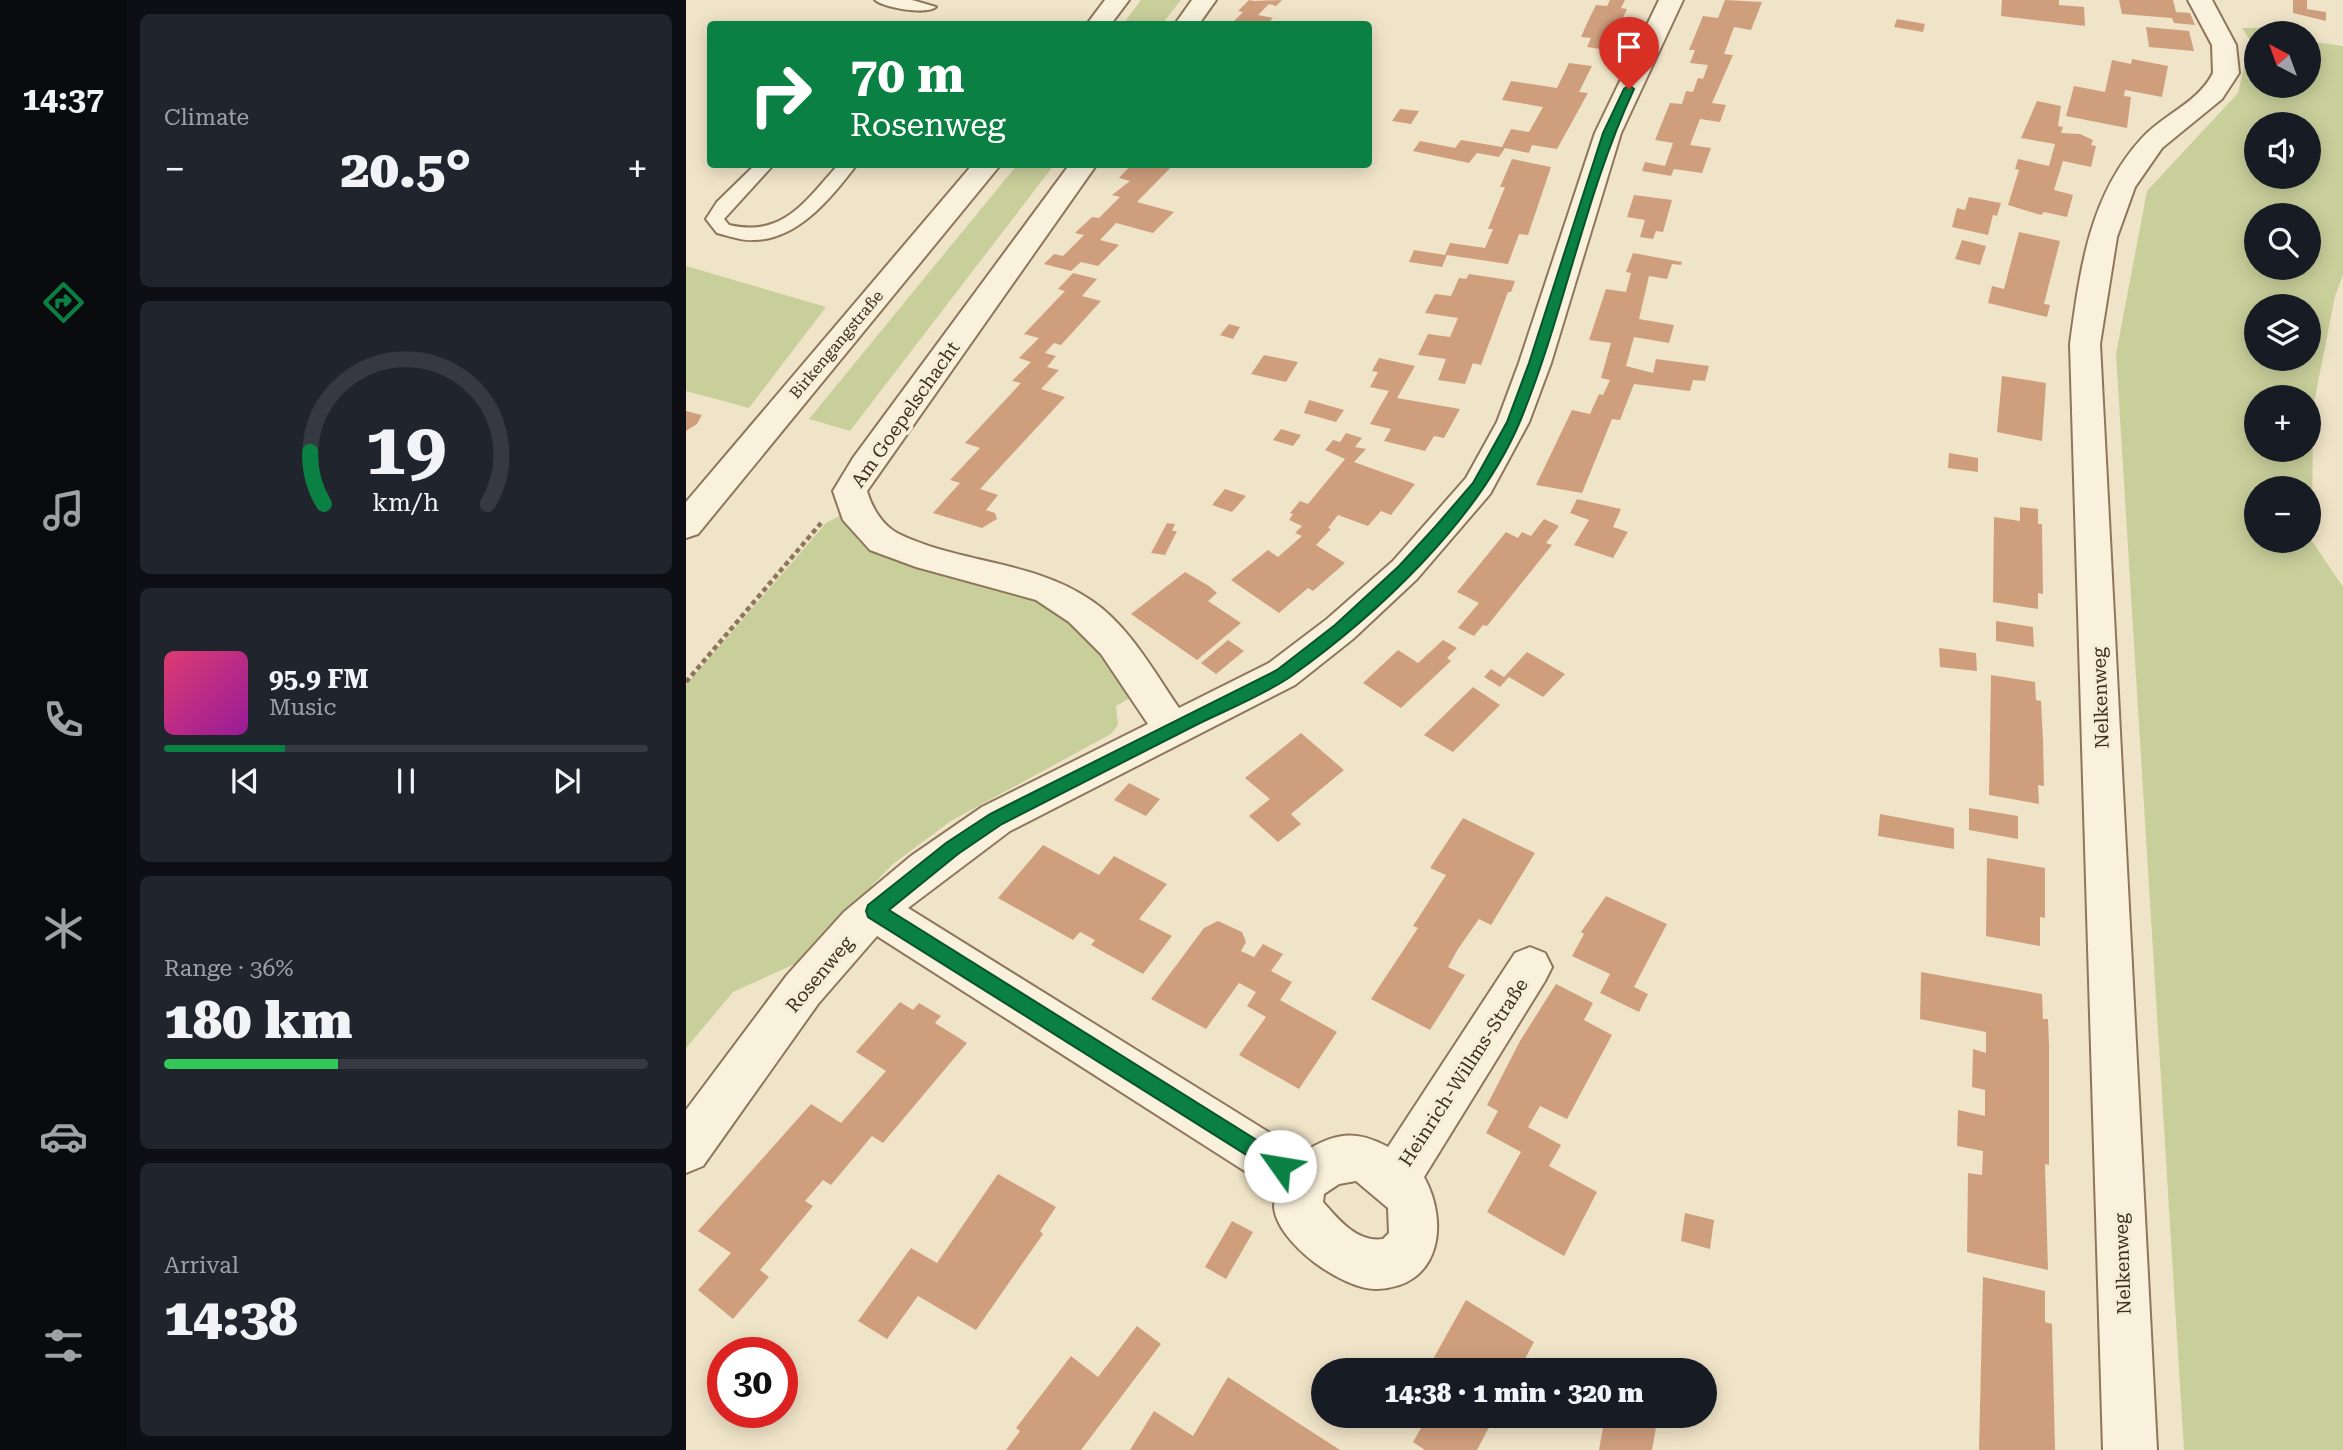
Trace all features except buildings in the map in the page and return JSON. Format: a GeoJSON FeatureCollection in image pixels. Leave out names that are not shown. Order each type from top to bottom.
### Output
{"type":"FeatureCollection","features":[{"type":"Feature","properties":{"kind":"street"},"geometry":{"type":"LineString","coordinates":[[1101,21],[1116,0]]}},
{"type":"Feature","properties":{"kind":"street"},"geometry":{"type":"LineString","coordinates":[[1189,21],[1205,0]]}},
{"type":"Feature","properties":{"kind":"street","name":"Rosenweg"},"geometry":{"type":"LineString","coordinates":[[686,1149],[820,966],[875,911],[952,848],[996,819],[1282,674],[1340,629],[1405,570],[1479,486],[1513,422],[1535,363],[1608,133],[1671,0]]}},
{"type":"Feature","properties":{"kind":"street","name":"Nelkenweg"},"geometry":{"type":"LineString","coordinates":[[2130,1450],[2085,344],[2096,264],[2111,203],[2153,142],[2216,90],[2226,72],[2227,56],[2223,41],[2200,0]]}},
{"type":"Feature","properties":{"kind":"street","name":"Birkengangstraße"},"geometry":{"type":"LineString","coordinates":[[686,525],[985,168]]}},
{"type":"Feature","properties":{"kind":"street","name":"Am Goepelschacht"},"geometry":{"type":"LineString","coordinates":[[1081,168],[864,466],[850,492],[855,511],[882,541],[916,554],[1047,590],[1082,612],[1114,643],[1172,729]]}},
{"type":"Feature","properties":{"kind":"street"},"geometry":{"type":"LineString","coordinates":[[875,911],[1302,1180]]}},
{"type":"Feature","properties":{"kind":"street","name":"Heinrich-Willms-Straße"},"geometry":{"type":"LineString","coordinates":[[1396,1177],[1530,967]]}},
{"type":"Feature","properties":{"kind":"street","name":"Heinrich-Willms-Straße"},"geometry":{"type":"LineString","coordinates":[[1359,1157],[1396,1177],[1410,1198],[1416,1225],[1412,1245],[1391,1262],[1369,1264],[1349,1256],[1315,1234],[1298,1208],[1302,1180],[1331,1161],[1359,1157]]}},
{"type":"Feature","properties":{"kind":"lane"},"geometry":{"type":"LineString","coordinates":[[883,0],[932,4]]}},
{"type":"Feature","properties":{"kind":"lane"},"geometry":{"type":"LineString","coordinates":[[913,21],[932,4]]}},
{"type":"Feature","properties":{"kind":"lane"},"geometry":{"type":"LineString","coordinates":[[762,168],[723,206],[715,219],[723,229],[755,235],[776,231],[793,221],[845,168]]}},
{"type":"Feature","properties":{"kind":"path"},"geometry":{"type":"LineString","coordinates":[[686,682],[722,646],[761,592],[850,492]]}},
{"type":"Feature","properties":{"kind":"green space"},"geometry":{"type":"Polygon","coordinates":[[[1141,0],[1181,0],[1164,21],[1125,21],[1141,0]]]}},
{"type":"Feature","properties":{"kind":"green space"},"geometry":{"type":"Polygon","coordinates":[[[2321,43],[2343,46],[2343,275],[2335,296],[2321,367],[2321,294],[2244,294],[2244,371],[2320,371],[2318,385],[2244,385],[2244,462],[2313,462],[2312,476],[2244,476],[2244,553],[2320,553],[2343,587],[2343,1450],[2184,1450],[2116,354],[2147,191],[2238,93],[2244,66],[2244,98],[2321,98],[2321,43]]]}},
{"type":"Feature","properties":{"kind":"green space"},"geometry":{"type":"Polygon","coordinates":[[[1015,168],[1052,168],[850,431],[809,419],[1015,168]]]}},
{"type":"Feature","properties":{"kind":"green space"},"geometry":{"type":"Polygon","coordinates":[[[686,266],[826,307],[749,408],[686,391],[686,266]]]}},
{"type":"Feature","properties":{"kind":"green space"},"geometry":{"type":"Polygon","coordinates":[[[843,514],[1044,600],[1077,621],[1135,695],[1116,706],[1118,725],[1111,734],[951,821],[893,864],[797,963],[733,992],[686,1048],[686,685],[826,523],[843,514]]]}},
{"type":"Feature","properties":{"kind":"route"},"geometry":{"type":"LineString","coordinates":[[1280,1166],[875,911],[952,848],[996,819],[1282,674],[1340,629],[1405,570],[1479,486],[1513,422],[1535,363],[1608,133],[1629,89]]}}]}
